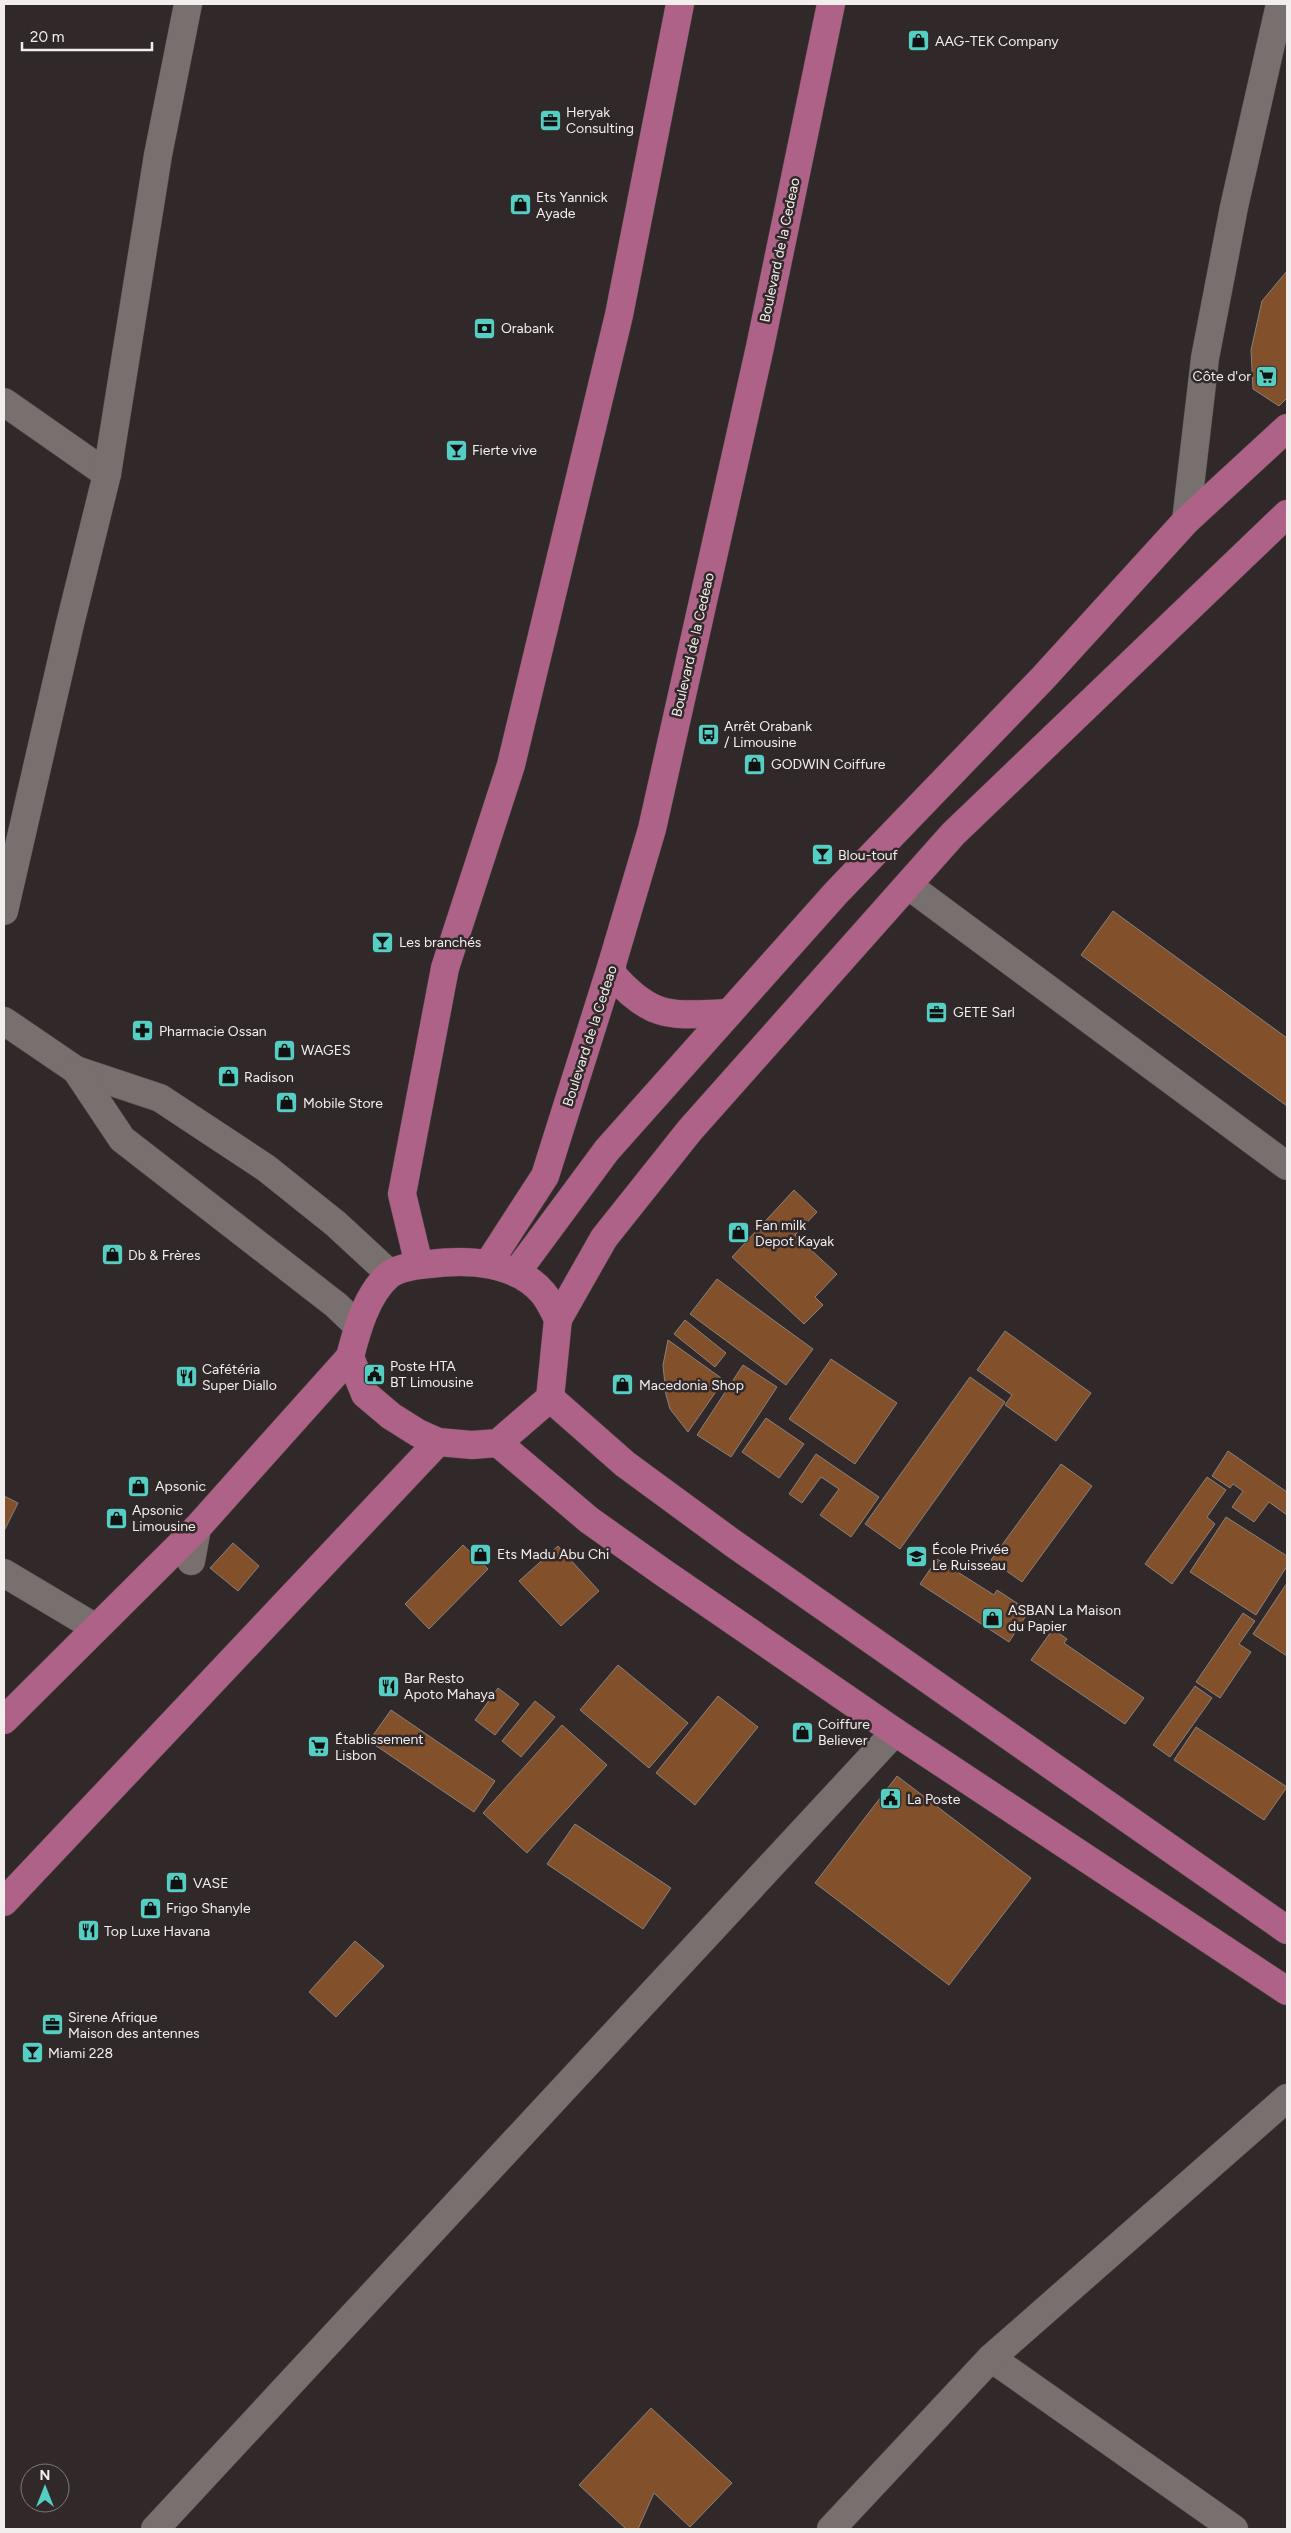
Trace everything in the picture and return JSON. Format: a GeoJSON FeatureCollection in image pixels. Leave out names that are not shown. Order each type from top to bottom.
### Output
{"type":"FeatureCollection","features":[{"type":"Feature","properties":{"kind":"main road"},"geometry":{"type":"LineString","coordinates":[[419,1265],[402,1194],[445,968],[511,765],[619,315],[680,4]]}},
{"type":"Feature","properties":{"kind":"main road","name":"Boulevard de la Cedeao"},"geometry":{"type":"LineString","coordinates":[[488,1264],[545,1176],[612,964],[652,829],[760,347],[831,4]]}},
{"type":"Feature","properties":{"kind":"main road"},"geometry":{"type":"LineString","coordinates":[[516,1273],[607,1150],[836,893],[1043,678],[1186,521],[1287,428]]}},
{"type":"Feature","properties":{"kind":"main road"},"geometry":{"type":"LineString","coordinates":[[350,1357],[365,1394],[398,1420],[418,1433],[438,1442],[472,1445],[498,1443],[550,1398],[558,1319],[604,1238],[690,1130],[909,886],[953,834],[1287,514]]}},
{"type":"Feature","properties":{"kind":"main road"},"geometry":{"type":"LineString","coordinates":[[612,964],[612,974],[643,1005],[662,1012],[679,1015],[729,1012]]}},
{"type":"Feature","properties":{"kind":"main road"},"geometry":{"type":"LineString","coordinates":[[4,1720],[197,1528],[350,1357],[358,1326],[370,1302],[390,1274],[419,1265],[455,1261],[488,1264],[516,1273],[543,1292],[558,1319]]}},
{"type":"Feature","properties":{"kind":"main road"},"geometry":{"type":"LineString","coordinates":[[550,1398],[625,1464],[734,1544],[1287,1930]]}},
{"type":"Feature","properties":{"kind":"main road"},"geometry":{"type":"LineString","coordinates":[[4,1902],[438,1442]]}},
{"type":"Feature","properties":{"kind":"main road"},"geometry":{"type":"LineString","coordinates":[[498,1443],[589,1520],[895,1732],[1287,1991]]}},
{"type":"Feature","properties":{"kind":"street"},"geometry":{"type":"LineString","coordinates":[[4,911],[70,624],[107,474],[158,155],[188,4]]}},
{"type":"Feature","properties":{"kind":"street"},"geometry":{"type":"LineString","coordinates":[[1186,521],[1205,358],[1234,207],[1280,4]]}},
{"type":"Feature","properties":{"kind":"street"},"geometry":{"type":"LineString","coordinates":[[4,402],[107,474]]}},
{"type":"Feature","properties":{"kind":"street"},"geometry":{"type":"LineString","coordinates":[[909,886],[1287,1166]]}},
{"type":"Feature","properties":{"kind":"street"},"geometry":{"type":"LineString","coordinates":[[4,1021],[76,1070],[160,1098],[266,1168],[336,1224],[390,1274]]}},
{"type":"Feature","properties":{"kind":"street"},"geometry":{"type":"LineString","coordinates":[[76,1070],[122,1140],[336,1305],[358,1326]]}},
{"type":"Feature","properties":{"kind":"street"},"geometry":{"type":"LineString","coordinates":[[191,1561],[197,1528]]}},
{"type":"Feature","properties":{"kind":"street"},"geometry":{"type":"LineString","coordinates":[[4,1573],[96,1628]]}},
{"type":"Feature","properties":{"kind":"street"},"geometry":{"type":"LineString","coordinates":[[155,2529],[895,1732]]}},
{"type":"Feature","properties":{"kind":"street"},"geometry":{"type":"LineString","coordinates":[[831,2529],[991,2358],[1287,2098]]}},
{"type":"Feature","properties":{"kind":"street"},"geometry":{"type":"LineString","coordinates":[[991,2358],[1234,2529]]}},
{"type":"Feature","properties":{"kind":"building"},"geometry":{"type":"Polygon","coordinates":[[[1287,271],[1287,398],[1279,406],[1253,389],[1251,350],[1262,301],[1287,271]]]}},
{"type":"Feature","properties":{"kind":"building"},"geometry":{"type":"Polygon","coordinates":[[[1113,911],[1287,1038],[1287,1106],[1081,955],[1113,911]]]}},
{"type":"Feature","properties":{"kind":"building"},"geometry":{"type":"Polygon","coordinates":[[[794,1190],[817,1212],[795,1235],[837,1274],[815,1297],[823,1305],[804,1324],[732,1257],[794,1190]]]}},
{"type":"Feature","properties":{"kind":"building"},"geometry":{"type":"Polygon","coordinates":[[[717,1279],[813,1349],[786,1385],[690,1314],[717,1279]]]}},
{"type":"Feature","properties":{"kind":"building"},"geometry":{"type":"Polygon","coordinates":[[[685,1320],[726,1353],[715,1367],[674,1334],[685,1320]]]}},
{"type":"Feature","properties":{"kind":"building"},"geometry":{"type":"Polygon","coordinates":[[[1005,1331],[1091,1393],[1056,1441],[1005,1405],[1012,1395],[977,1370],[1005,1331]]]}},
{"type":"Feature","properties":{"kind":"building"},"geometry":{"type":"Polygon","coordinates":[[[668,1340],[724,1380],[688,1432],[670,1409],[666,1395],[663,1365],[668,1340]]]}},
{"type":"Feature","properties":{"kind":"building"},"geometry":{"type":"Polygon","coordinates":[[[831,1359],[897,1403],[855,1464],[789,1419],[831,1359]]]}},
{"type":"Feature","properties":{"kind":"building"},"geometry":{"type":"Polygon","coordinates":[[[743,1365],[777,1387],[731,1457],[697,1435],[743,1365]]]}},
{"type":"Feature","properties":{"kind":"building"},"geometry":{"type":"Polygon","coordinates":[[[970,1377],[1005,1402],[900,1549],[865,1524],[970,1377]]]}},
{"type":"Feature","properties":{"kind":"building"},"geometry":{"type":"Polygon","coordinates":[[[766,1418],[804,1444],[779,1478],[742,1452],[766,1418]]]}},
{"type":"Feature","properties":{"kind":"building"},"geometry":{"type":"Polygon","coordinates":[[[1228,1451],[1287,1492],[1287,1515],[1269,1502],[1254,1522],[1232,1507],[1243,1491],[1233,1484],[1230,1488],[1212,1476],[1228,1451]]]}},
{"type":"Feature","properties":{"kind":"building"},"geometry":{"type":"Polygon","coordinates":[[[816,1454],[879,1497],[851,1537],[820,1515],[839,1489],[821,1477],[802,1503],[789,1494],[816,1454]]]}},
{"type":"Feature","properties":{"kind":"building"},"geometry":{"type":"Polygon","coordinates":[[[1061,1464],[1092,1486],[1022,1582],[991,1560],[1061,1464]]]}},
{"type":"Feature","properties":{"kind":"building"},"geometry":{"type":"Polygon","coordinates":[[[1207,1477],[1226,1490],[1207,1517],[1215,1524],[1172,1584],[1145,1564],[1207,1477]]]}},
{"type":"Feature","properties":{"kind":"building"},"geometry":{"type":"Polygon","coordinates":[[[4,1496],[18,1503],[4,1531],[4,1496]]]}},
{"type":"Feature","properties":{"kind":"building"},"geometry":{"type":"Polygon","coordinates":[[[1226,1517],[1287,1556],[1287,1566],[1256,1615],[1190,1572],[1226,1517]]]}},
{"type":"Feature","properties":{"kind":"building"},"geometry":{"type":"Polygon","coordinates":[[[233,1543],[259,1566],[238,1591],[210,1568],[233,1543]]]}},
{"type":"Feature","properties":{"kind":"building"},"geometry":{"type":"Polygon","coordinates":[[[463,1545],[488,1569],[429,1629],[405,1604],[463,1545]]]}},
{"type":"Feature","properties":{"kind":"building"},"geometry":{"type":"Polygon","coordinates":[[[558,1546],[599,1591],[561,1626],[519,1581],[558,1546]]]}},
{"type":"Feature","properties":{"kind":"building"},"geometry":{"type":"Polygon","coordinates":[[[937,1559],[994,1595],[997,1590],[1029,1611],[1009,1642],[920,1584],[937,1559]]]}},
{"type":"Feature","properties":{"kind":"building"},"geometry":{"type":"Polygon","coordinates":[[[1287,1583],[1287,1656],[1253,1634],[1287,1583]]]}},
{"type":"Feature","properties":{"kind":"building"},"geometry":{"type":"Polygon","coordinates":[[[1243,1613],[1255,1621],[1239,1644],[1251,1652],[1220,1698],[1196,1682],[1243,1613]]]}},
{"type":"Feature","properties":{"kind":"building"},"geometry":{"type":"Polygon","coordinates":[[[1053,1629],[1067,1639],[1064,1643],[1144,1698],[1125,1724],[1031,1660],[1053,1629]]]}},
{"type":"Feature","properties":{"kind":"building"},"geometry":{"type":"Polygon","coordinates":[[[618,1665],[688,1723],[649,1768],[580,1710],[618,1665]]]}},
{"type":"Feature","properties":{"kind":"building"},"geometry":{"type":"Polygon","coordinates":[[[1195,1686],[1212,1698],[1170,1757],[1153,1745],[1195,1686]]]}},
{"type":"Feature","properties":{"kind":"building"},"geometry":{"type":"Polygon","coordinates":[[[498,1688],[519,1704],[495,1735],[475,1720],[498,1688]]]}},
{"type":"Feature","properties":{"kind":"building"},"geometry":{"type":"Polygon","coordinates":[[[718,1696],[758,1727],[695,1805],[656,1773],[718,1696]]]}},
{"type":"Feature","properties":{"kind":"building"},"geometry":{"type":"Polygon","coordinates":[[[535,1701],[555,1717],[521,1757],[502,1741],[535,1701]]]}},
{"type":"Feature","properties":{"kind":"building"},"geometry":{"type":"Polygon","coordinates":[[[391,1710],[495,1781],[474,1812],[369,1741],[391,1710]]]}},
{"type":"Feature","properties":{"kind":"building"},"geometry":{"type":"Polygon","coordinates":[[[562,1725],[607,1765],[527,1853],[483,1813],[562,1725]]]}},
{"type":"Feature","properties":{"kind":"building"},"geometry":{"type":"Polygon","coordinates":[[[1196,1727],[1287,1787],[1264,1820],[1174,1760],[1196,1727]]]}},
{"type":"Feature","properties":{"kind":"building"},"geometry":{"type":"Polygon","coordinates":[[[897,1776],[1031,1878],[949,1985],[815,1883],[897,1776]]]}},
{"type":"Feature","properties":{"kind":"building"},"geometry":{"type":"Polygon","coordinates":[[[575,1824],[671,1888],[643,1929],[547,1864],[575,1824]]]}},
{"type":"Feature","properties":{"kind":"building"},"geometry":{"type":"Polygon","coordinates":[[[355,1941],[384,1966],[336,2017],[309,1992],[355,1941]]]}},
{"type":"Feature","properties":{"kind":"building"},"geometry":{"type":"Polygon","coordinates":[[[651,2408],[732,2483],[690,2527],[654,2493],[638,2529],[626,2529],[579,2485],[651,2408]]]}},
{"type":"Feature","properties":{"kind":"place","name":"AAG-TEK Company"},"geometry":{"type":"Point","coordinates":[919,41]}},
{"type":"Feature","properties":{"kind":"place","name":"Heryak Consulting"},"geometry":{"type":"Point","coordinates":[550,120]}},
{"type":"Feature","properties":{"kind":"place","name":"Ets Yannick Ayade"},"geometry":{"type":"Point","coordinates":[520,205]}},
{"type":"Feature","properties":{"kind":"place","name":"Orabank"},"geometry":{"type":"Point","coordinates":[485,328]}},
{"type":"Feature","properties":{"kind":"place","name":"Côte d'or"},"geometry":{"type":"Point","coordinates":[1267,376]}},
{"type":"Feature","properties":{"kind":"place","name":"Fierte vive"},"geometry":{"type":"Point","coordinates":[456,450]}},
{"type":"Feature","properties":{"kind":"place","name":"Arrêt Orabank / Limousine"},"geometry":{"type":"Point","coordinates":[708,734]}},
{"type":"Feature","properties":{"kind":"place","name":"GODWIN Coiffure"},"geometry":{"type":"Point","coordinates":[755,764]}},
{"type":"Feature","properties":{"kind":"place","name":"Blou-touf"},"geometry":{"type":"Point","coordinates":[822,855]}},
{"type":"Feature","properties":{"kind":"place","name":"Les branchés"},"geometry":{"type":"Point","coordinates":[383,942]}},
{"type":"Feature","properties":{"kind":"place","name":"GETE Sarl"},"geometry":{"type":"Point","coordinates":[937,1012]}},
{"type":"Feature","properties":{"kind":"place","name":"Pharmacie Ossan"},"geometry":{"type":"Point","coordinates":[143,1031]}},
{"type":"Feature","properties":{"kind":"place","name":"WAGES"},"geometry":{"type":"Point","coordinates":[285,1050]}},
{"type":"Feature","properties":{"kind":"place","name":"Radison"},"geometry":{"type":"Point","coordinates":[228,1077]}},
{"type":"Feature","properties":{"kind":"place","name":"Mobile Store"},"geometry":{"type":"Point","coordinates":[287,1103]}},
{"type":"Feature","properties":{"kind":"place","name":"Fan milk Depot Kayak"},"geometry":{"type":"Point","coordinates":[739,1233]}},
{"type":"Feature","properties":{"kind":"place","name":"Db & Frères"},"geometry":{"type":"Point","coordinates":[112,1255]}},
{"type":"Feature","properties":{"kind":"place","name":"Poste HTA BT Limousine"},"geometry":{"type":"Point","coordinates":[374,1374]}},
{"type":"Feature","properties":{"kind":"place","name":"Cafétéria Super Diallo"},"geometry":{"type":"Point","coordinates":[186,1377]}},
{"type":"Feature","properties":{"kind":"place","name":"Macedonia Shop"},"geometry":{"type":"Point","coordinates":[623,1385]}},
{"type":"Feature","properties":{"kind":"place","name":"Apsonic"},"geometry":{"type":"Point","coordinates":[139,1486]}},
{"type":"Feature","properties":{"kind":"place","name":"Apsonic Limousine"},"geometry":{"type":"Point","coordinates":[116,1518]}},
{"type":"Feature","properties":{"kind":"place","name":"Ets Madu Abu Chi"},"geometry":{"type":"Point","coordinates":[481,1554]}},
{"type":"Feature","properties":{"kind":"place","name":"École Privée Le Ruisseau"},"geometry":{"type":"Point","coordinates":[916,1557]}},
{"type":"Feature","properties":{"kind":"place","name":"ASBAN La Maison du Papier"},"geometry":{"type":"Point","coordinates":[992,1618]}},
{"type":"Feature","properties":{"kind":"place","name":"Bar Resto Apoto Mahaya"},"geometry":{"type":"Point","coordinates":[388,1686]}},
{"type":"Feature","properties":{"kind":"place","name":"Coiffure Believer"},"geometry":{"type":"Point","coordinates":[802,1732]}},
{"type":"Feature","properties":{"kind":"place","name":"Établissement Lisbon"},"geometry":{"type":"Point","coordinates":[319,1747]}},
{"type":"Feature","properties":{"kind":"place","name":"La Poste"},"geometry":{"type":"Point","coordinates":[891,1799]}},
{"type":"Feature","properties":{"kind":"place","name":"VASE"},"geometry":{"type":"Point","coordinates":[177,1883]}},
{"type":"Feature","properties":{"kind":"place","name":"Frigo Shanyle"},"geometry":{"type":"Point","coordinates":[150,1908]}},
{"type":"Feature","properties":{"kind":"place","name":"Top Luxe Havana"},"geometry":{"type":"Point","coordinates":[88,1931]}},
{"type":"Feature","properties":{"kind":"place","name":"Sirene Afrique Maison des antennes"},"geometry":{"type":"Point","coordinates":[52,2025]}},
{"type":"Feature","properties":{"kind":"place","name":"Miami 228"},"geometry":{"type":"Point","coordinates":[32,2053]}}]}
